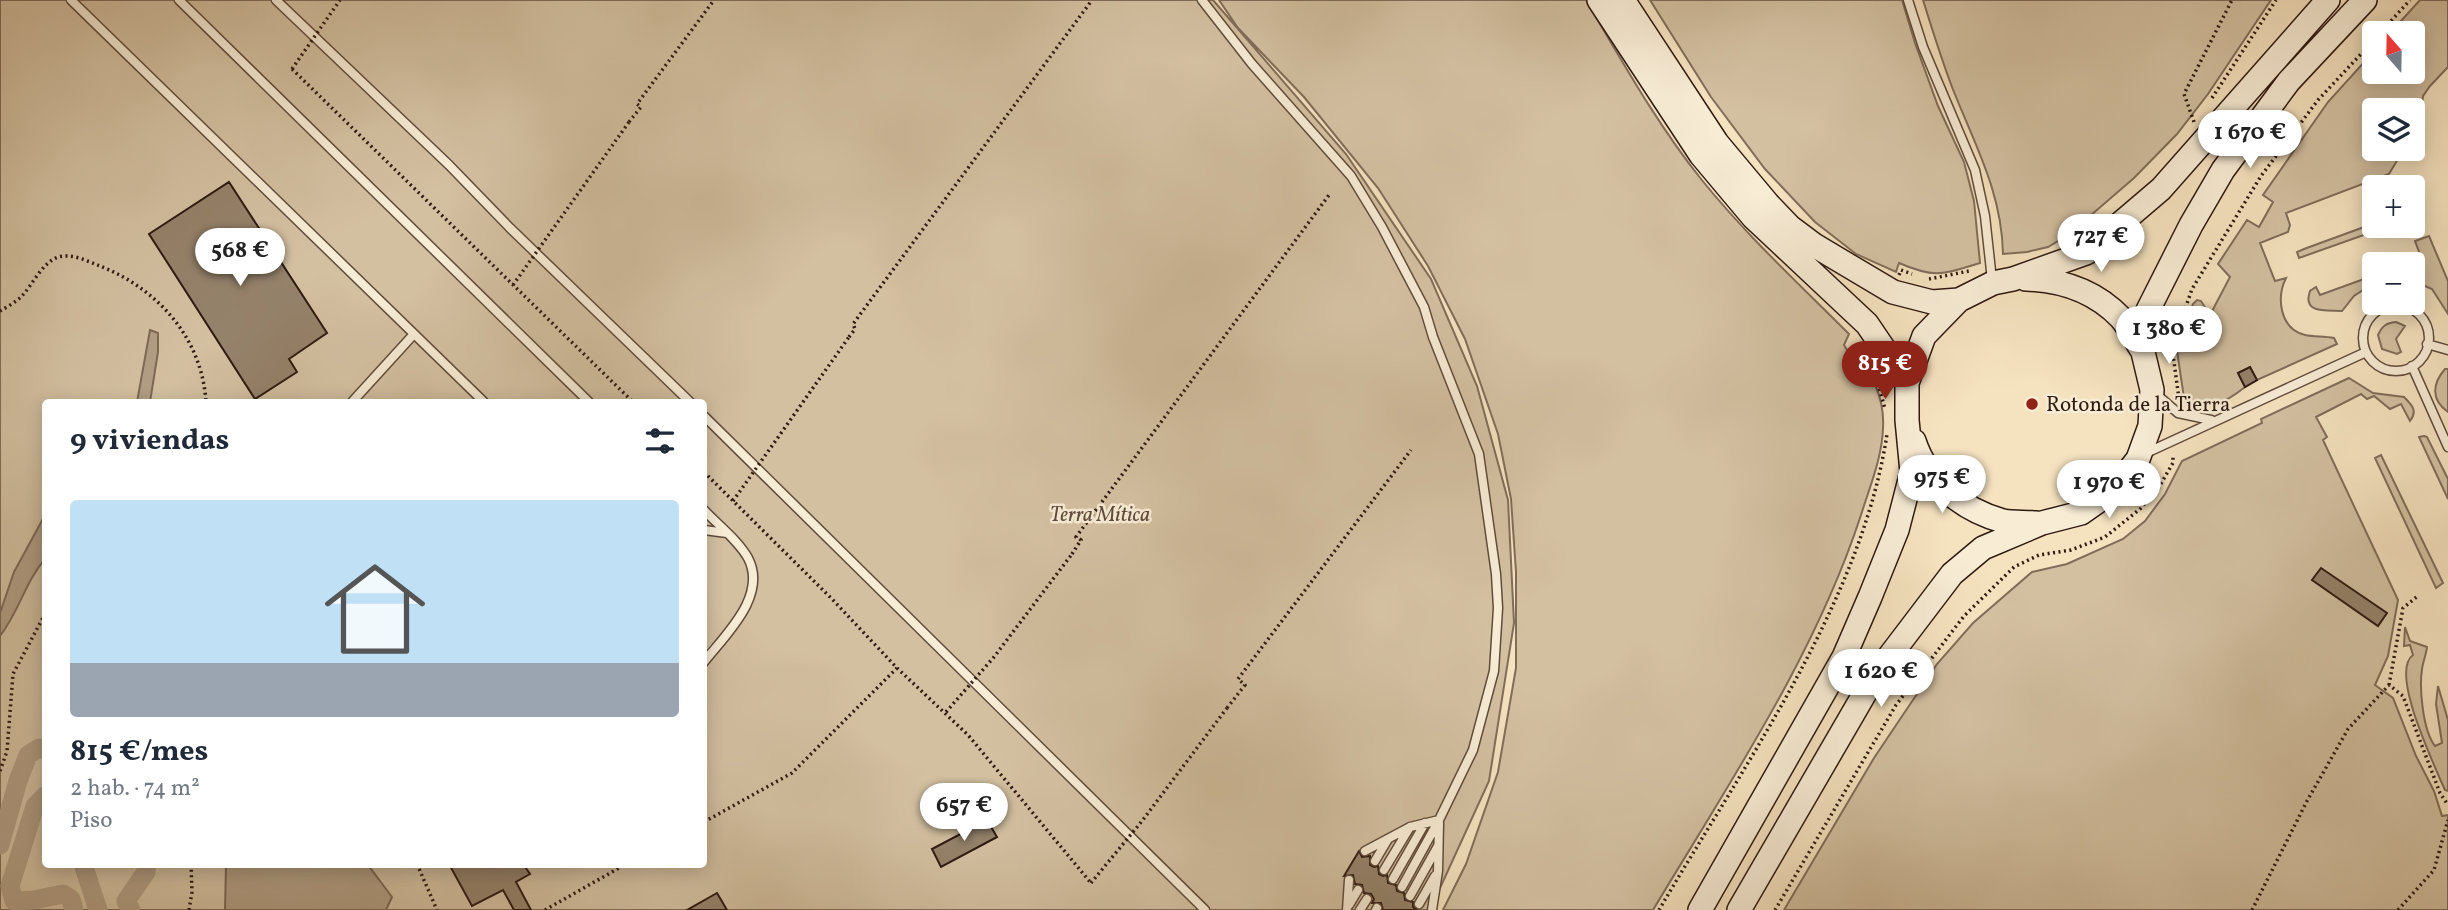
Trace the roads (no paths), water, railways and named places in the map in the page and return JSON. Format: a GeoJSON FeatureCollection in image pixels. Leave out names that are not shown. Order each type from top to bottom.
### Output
{"type":"FeatureCollection","features":[{"type":"Feature","properties":{"kind":"main road"},"geometry":{"type":"LineString","coordinates":[[1599,0],[1701,155],[1753,217],[1867,324],[1907,383]]}},
{"type":"Feature","properties":{"kind":"main road"},"geometry":{"type":"LineString","coordinates":[[1623,0],[1717,143],[1790,227],[1814,245],[1893,292],[1932,302],[1959,300]]}},
{"type":"Feature","properties":{"kind":"main road"},"geometry":{"type":"LineString","coordinates":[[1700,910],[1844,657],[1897,530],[1912,472],[1894,421],[1924,336],[1959,300],[1999,276],[2085,253],[2161,189],[2328,0]]}},
{"type":"Feature","properties":{"kind":"main road"},"geometry":{"type":"LineString","coordinates":[[1739,910],[1876,674],[1952,573],[1983,548],[2042,523],[2081,513],[2114,490],[2138,459],[2150,426],[2152,390],[2143,352],[2142,323],[2191,225],[2223,170],[2289,81],[2365,0]]}},
{"type":"Feature","properties":{"kind":"main road"},"geometry":{"type":"LineString","coordinates":[[1999,276],[2053,280],[2091,294],[2122,318],[2143,352]]}},
{"type":"Feature","properties":{"kind":"main road"},"geometry":{"type":"LineString","coordinates":[[1894,421],[1940,486],[1970,509],[2005,521],[2042,523]]}},
{"type":"Feature","properties":{"kind":"lane"},"geometry":{"type":"LineString","coordinates":[[71,0],[481,399]]}},
{"type":"Feature","properties":{"kind":"lane"},"geometry":{"type":"LineString","coordinates":[[179,0],[586,399]]}},
{"type":"Feature","properties":{"kind":"lane"},"geometry":{"type":"LineString","coordinates":[[276,0],[449,165],[510,228],[687,399]]}},
{"type":"Feature","properties":{"kind":"lane"},"geometry":{"type":"LineString","coordinates":[[1202,0],[1252,64],[1351,176],[1382,227],[1424,307],[1479,454],[1496,574],[1498,608],[1494,671],[1473,750],[1439,821],[1402,887]]}},
{"type":"Feature","properties":{"kind":"lane"},"geometry":{"type":"LineString","coordinates":[[1908,0],[1923,47],[1975,170],[1999,276]]}},
{"type":"Feature","properties":{"kind":"lane"},"geometry":{"type":"LineString","coordinates":[[2396,305],[2414,311],[2423,319],[2429,337],[2427,344],[2419,362],[2412,366],[2402,370],[2382,368],[2369,357],[2363,346],[2363,330],[2372,315],[2385,307],[2396,305]]}},
{"type":"Feature","properties":{"kind":"lane"},"geometry":{"type":"LineString","coordinates":[[355,399],[414,334]]}},
{"type":"Feature","properties":{"kind":"lane"},"geometry":{"type":"LineString","coordinates":[[2427,344],[2448,350]]}},
{"type":"Feature","properties":{"kind":"lane"},"geometry":{"type":"LineString","coordinates":[[2138,459],[2157,446],[2366,352]]}},
{"type":"Feature","properties":{"kind":"lane"},"geometry":{"type":"LineString","coordinates":[[2412,366],[2448,447]]}},
{"type":"Feature","properties":{"kind":"lane"},"geometry":{"type":"LineString","coordinates":[[2152,390],[2178,413],[2214,420]]}},
{"type":"Feature","properties":{"kind":"lane"},"geometry":{"type":"LineString","coordinates":[[707,419],[1205,910]]}},
{"type":"Feature","properties":{"kind":"lane"},"geometry":{"type":"LineString","coordinates":[[707,513],[748,557],[753,577],[752,595],[707,658]]}},
{"type":"Feature","properties":{"kind":"lane"},"geometry":{"type":"LineString","coordinates":[[707,530],[727,533]]}},
{"type":"Feature","properties":{"kind":"lane"},"geometry":{"type":"LineString","coordinates":[[1365,851],[1410,827],[1439,821]]}},
{"type":"Feature","properties":{"kind":"lane"},"geometry":{"type":"LineString","coordinates":[[1433,910],[1438,871],[1439,821]]}},
{"type":"Feature","properties":{"kind":"lane"},"geometry":{"type":"LineString","coordinates":[[1393,879],[1425,823]]}},
{"type":"Feature","properties":{"kind":"lane"},"geometry":{"type":"LineString","coordinates":[[1384,870],[1410,827]]}},
{"type":"Feature","properties":{"kind":"lane"},"geometry":{"type":"LineString","coordinates":[[1375,861],[1388,839]]}},
{"type":"Feature","properties":{"kind":"lane"},"geometry":{"type":"LineString","coordinates":[[1410,896],[1439,844]]}},
{"type":"Feature","properties":{"kind":"lane"},"geometry":{"type":"LineString","coordinates":[[1419,904],[1438,871]]}},
{"type":"Feature","properties":{"kind":"lane"},"geometry":{"type":"LineString","coordinates":[[1347,909],[1349,880]]}},
{"type":"Feature","properties":{"kind":"lane"},"geometry":{"type":"LineString","coordinates":[[1347,909],[1358,890]]}},
{"type":"Feature","properties":{"kind":"lane"},"geometry":{"type":"LineString","coordinates":[[1360,910],[1367,898]]}},
{"type":"Feature","properties":{"kind":"waterway"},"geometry":{"type":"LineString","coordinates":[[0,845],[28,755],[42,749]]}},
{"type":"Feature","properties":{"kind":"waterway"},"geometry":{"type":"LineString","coordinates":[[42,799],[35,806],[10,886],[14,901],[63,894],[71,899],[74,910]]}},
{"type":"Feature","properties":{"kind":"waterway"},"geometry":{"type":"LineString","coordinates":[[84,868],[98,910]]}},
{"type":"Feature","properties":{"kind":"waterway"},"geometry":{"type":"LineString","coordinates":[[131,910],[126,901],[146,868]]}},
{"type":"Feature","properties":{"kind":"place","name":"Rotonda de la Tierra"},"geometry":{"type":"Point","coordinates":[2032,404]}},
{"type":"Feature","properties":{"kind":"park label","name":"Terra Mítica"},"geometry":{"type":"Point","coordinates":[1100,514]}}]}
